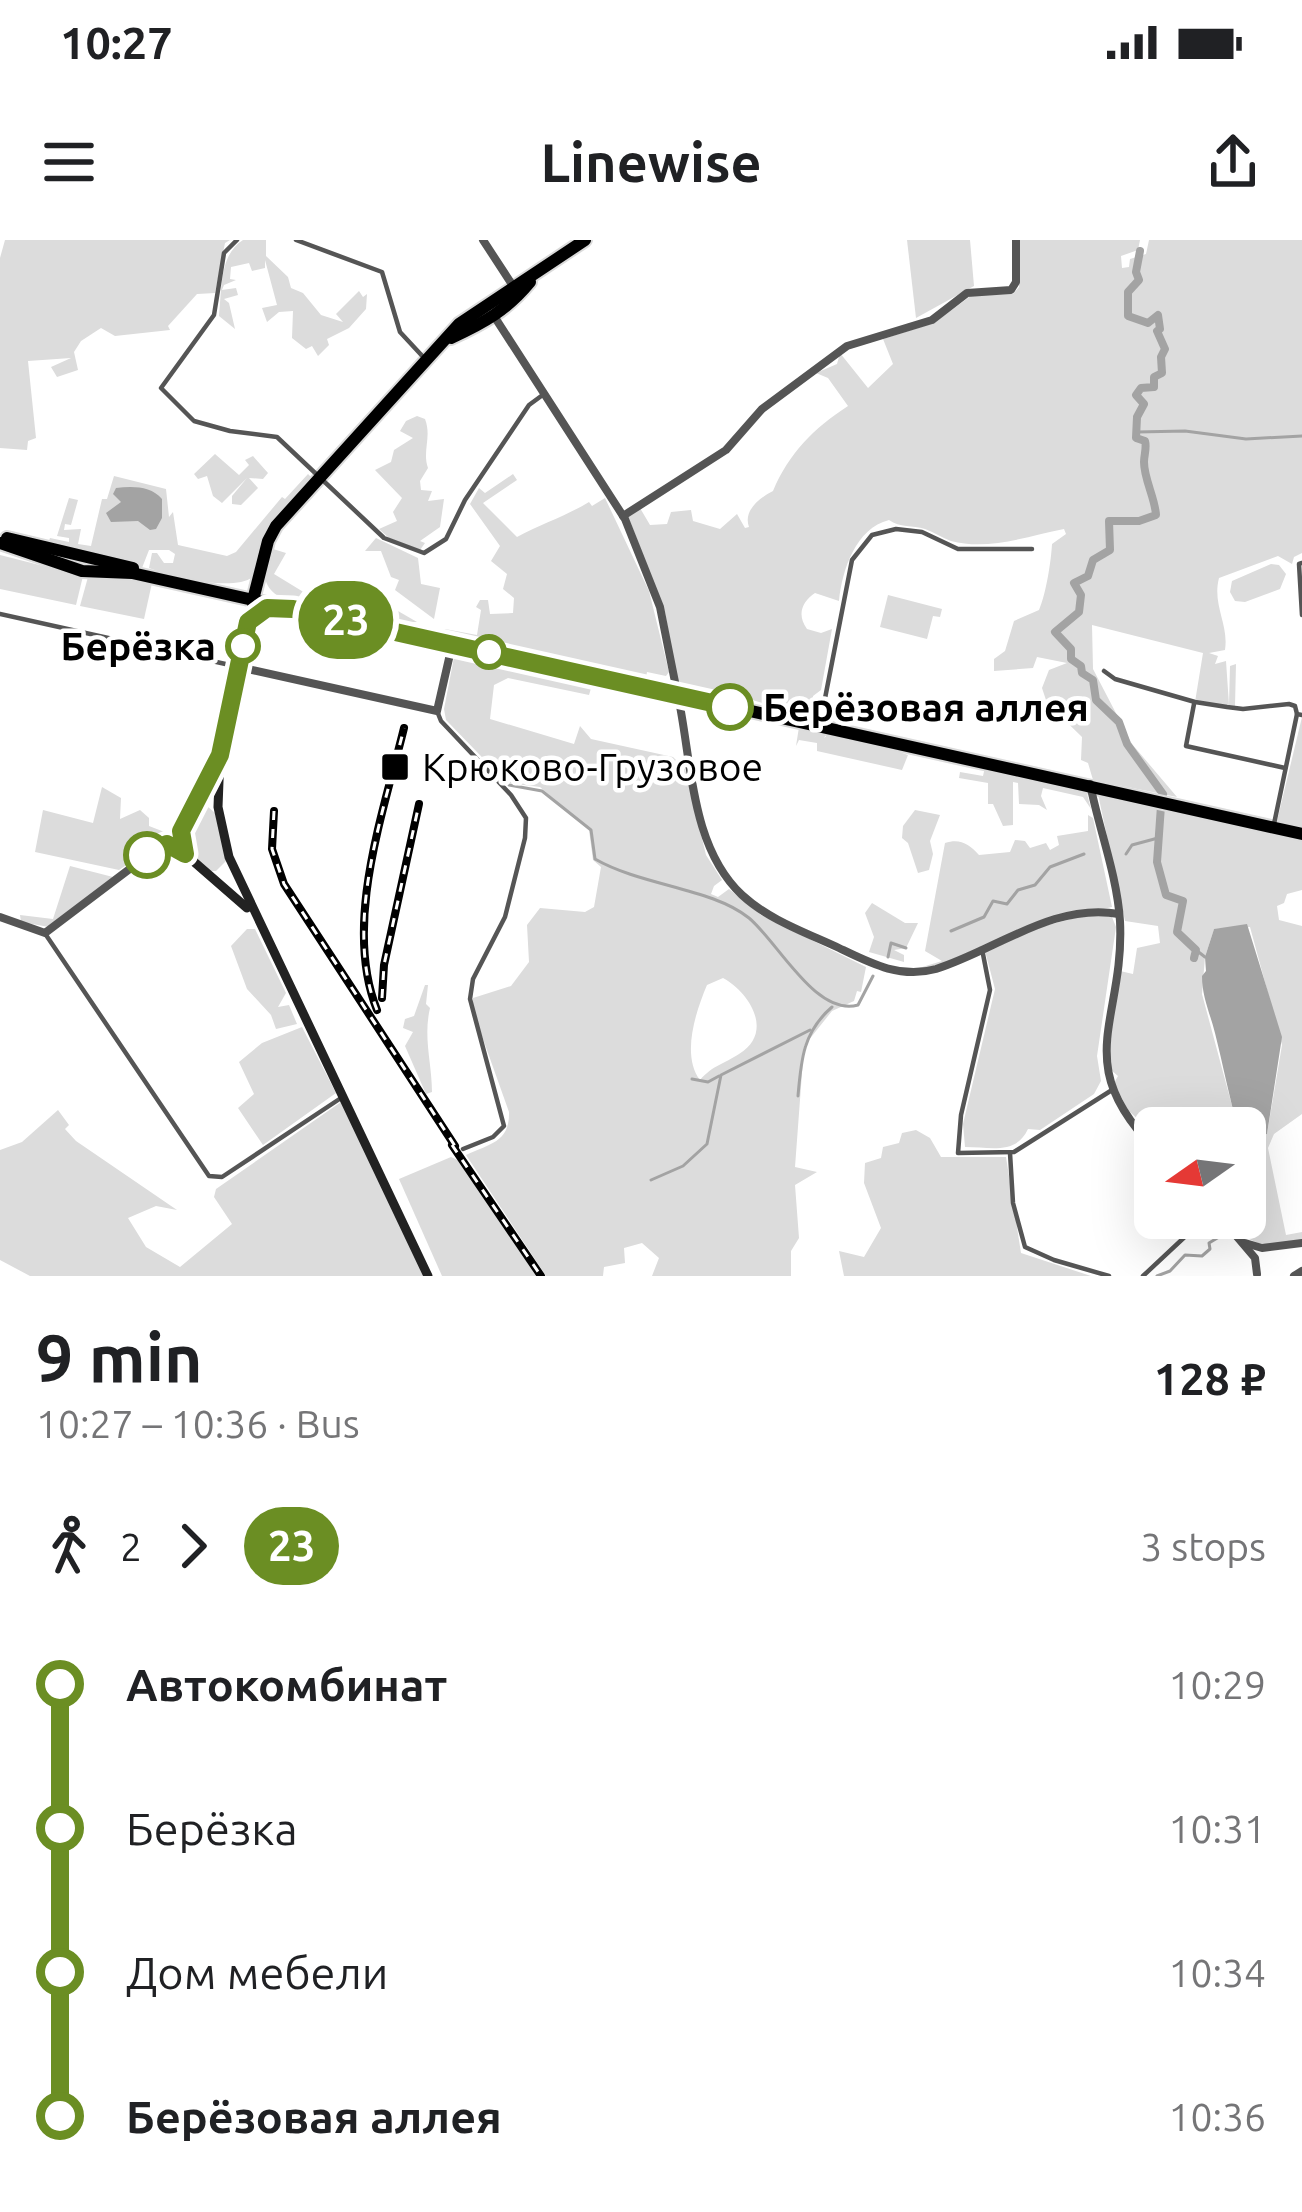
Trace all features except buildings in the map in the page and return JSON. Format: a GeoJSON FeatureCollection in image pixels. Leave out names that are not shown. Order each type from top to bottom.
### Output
{"type":"FeatureCollection","features":[{"type":"Feature","properties":{"kind":"main road"},"geometry":{"type":"LineString","coordinates":[[231,593],[255,578],[276,526],[440,345],[589,240]]}},
{"type":"Feature","properties":{"kind":"main road"},"geometry":{"type":"LineString","coordinates":[[470,324],[494,316],[512,294]]}},
{"type":"Feature","properties":{"kind":"main road"},"geometry":{"type":"LineString","coordinates":[[0,539],[231,593],[248,622]]}},
{"type":"Feature","properties":{"kind":"main road"},"geometry":{"type":"LineString","coordinates":[[0,539],[84,572],[132,573],[672,684],[1302,832]]}},
{"type":"Feature","properties":{"kind":"main road"},"geometry":{"type":"LineString","coordinates":[[84,572],[97,568],[92,557]]}},
{"type":"Feature","properties":{"kind":"main road"},"geometry":{"type":"LineString","coordinates":[[262,563],[220,755],[220,821],[229,857],[253,913],[428,1276]]}},
{"type":"Feature","properties":{"kind":"main road"},"geometry":{"type":"LineString","coordinates":[[262,563],[267,588],[286,605]]}},
{"type":"Feature","properties":{"kind":"main road"},"geometry":{"type":"LineString","coordinates":[[248,622],[267,608],[286,605]]}},
{"type":"Feature","properties":{"kind":"main road"},"geometry":{"type":"LineString","coordinates":[[672,684],[820,724],[1302,832]]}},
{"type":"Feature","properties":{"kind":"main road"},"geometry":{"type":"LineString","coordinates":[[220,755],[180,837],[185,854],[253,913]]}},
{"type":"Feature","properties":{"kind":"main road"},"geometry":{"type":"LineString","coordinates":[[193,807],[210,804],[220,821]]}},
{"type":"Feature","properties":{"kind":"main road"},"geometry":{"type":"LineString","coordinates":[[208,873],[223,871],[229,857]]}},
{"type":"Feature","properties":{"kind":"street"},"geometry":{"type":"LineString","coordinates":[[237,240],[224,253],[214,315],[161,388],[194,421],[277,437],[388,542],[428,553],[446,539],[470,491],[529,405],[544,394]]}},
{"type":"Feature","properties":{"kind":"street"},"geometry":{"type":"LineString","coordinates":[[296,240],[382,272],[400,332],[427,360]]}},
{"type":"Feature","properties":{"kind":"street"},"geometry":{"type":"LineString","coordinates":[[483,240],[512,294]]}},
{"type":"Feature","properties":{"kind":"street"},"geometry":{"type":"LineString","coordinates":[[623,516],[726,450],[762,409],[847,346],[932,320],[967,292],[1011,290],[1016,282],[1016,240]]}},
{"type":"Feature","properties":{"kind":"street"},"geometry":{"type":"LineString","coordinates":[[494,316],[623,516],[657,596],[707,842],[746,898],[787,923],[890,970],[932,970],[1027,928],[1097,910],[1119,914]]}},
{"type":"Feature","properties":{"kind":"street"},"geometry":{"type":"LineString","coordinates":[[820,724],[852,560],[872,535],[896,529],[922,532],[958,549],[1032,548]]}},
{"type":"Feature","properties":{"kind":"street"},"geometry":{"type":"LineString","coordinates":[[1302,563],[1302,614]]}},
{"type":"Feature","properties":{"kind":"street"},"geometry":{"type":"LineString","coordinates":[[0,614],[437,711]]}},
{"type":"Feature","properties":{"kind":"street"},"geometry":{"type":"LineString","coordinates":[[453,642],[437,711],[441,721],[521,806],[526,827],[502,926],[470,989],[470,1010],[504,1126],[493,1137],[464,1150]]}},
{"type":"Feature","properties":{"kind":"street"},"geometry":{"type":"LineString","coordinates":[[1104,671],[1114,679],[1195,702],[1243,709],[1294,705],[1299,715],[1274,824]]}},
{"type":"Feature","properties":{"kind":"street"},"geometry":{"type":"LineString","coordinates":[[1195,702],[1186,746],[1285,767]]}},
{"type":"Feature","properties":{"kind":"street"},"geometry":{"type":"LineString","coordinates":[[1091,786],[1119,914],[1105,1043],[1112,1090],[1134,1126]]}},
{"type":"Feature","properties":{"kind":"street"},"geometry":{"type":"LineString","coordinates":[[45,932],[160,846],[183,823]]}},
{"type":"Feature","properties":{"kind":"street"},"geometry":{"type":"LineString","coordinates":[[160,846],[172,845],[185,854]]}},
{"type":"Feature","properties":{"kind":"street"},"geometry":{"type":"LineString","coordinates":[[0,917],[45,932],[209,1176],[222,1177],[344,1096]]}},
{"type":"Feature","properties":{"kind":"street"},"geometry":{"type":"LineString","coordinates":[[982,949],[990,990],[958,1153],[1010,1153],[1112,1090]]}},
{"type":"Feature","properties":{"kind":"street"},"geometry":{"type":"LineString","coordinates":[[1010,1153],[1013,1202],[1025,1247],[1109,1276]]}},
{"type":"Feature","properties":{"kind":"street"},"geometry":{"type":"LineString","coordinates":[[1143,1276],[1183,1239]]}},
{"type":"Feature","properties":{"kind":"street"},"geometry":{"type":"LineString","coordinates":[[1240,1239],[1255,1258],[1256,1275]]}},
{"type":"Feature","properties":{"kind":"street"},"geometry":{"type":"LineString","coordinates":[[1244,1243],[1256,1248],[1302,1243]]}},
{"type":"Feature","properties":{"kind":"street"},"geometry":{"type":"LineString","coordinates":[[1256,1275],[1262,1257],[1274,1247]]}},
{"type":"Feature","properties":{"kind":"street"},"geometry":{"type":"LineString","coordinates":[[1294,1276],[1302,1271]]}},
{"type":"Feature","properties":{"kind":"shaded area"},"geometry":{"type":"Polygon","coordinates":[[[5,240],[230,240],[225,243],[215,293],[197,294],[168,326],[170,330],[115,336],[101,328],[74,352],[78,370],[57,377],[51,367],[71,358],[28,361],[36,438],[28,441],[27,450],[0,448],[0,258],[5,240]]]}},
{"type":"Feature","properties":{"kind":"shaded area"},"geometry":{"type":"Polygon","coordinates":[[[243,240],[266,240],[266,256],[321,315],[343,322],[336,314],[359,291],[363,297],[367,294],[366,309],[349,328],[327,339],[329,345],[318,356],[312,346],[306,349],[292,338],[293,311],[279,312],[267,322],[262,308],[277,305],[265,260],[265,268],[252,271],[249,263],[231,267],[230,279],[236,280],[222,290],[236,288],[238,295],[224,299],[235,329],[219,316],[222,284],[226,264],[243,240]]]}},
{"type":"Feature","properties":{"kind":"shaded area"},"geometry":{"type":"Polygon","coordinates":[[[907,240],[970,240],[974,286],[916,318],[907,240]]]}},
{"type":"Feature","properties":{"kind":"shaded area"},"geometry":{"type":"Polygon","coordinates":[[[1019,240],[1140,240],[1138,250],[1121,256],[1122,268],[1129,267],[1130,259],[1146,254],[1149,240],[1302,240],[1302,553],[1292,564],[1278,556],[1219,578],[1225,650],[1209,653],[1218,656],[1215,664],[1226,661],[1229,705],[1230,666],[1236,664],[1235,706],[1195,702],[1203,653],[1092,625],[1093,669],[1132,744],[1177,797],[1093,780],[1088,763],[1081,760],[1082,737],[1047,703],[1042,688],[1049,670],[1067,663],[1037,657],[1033,668],[994,671],[994,659],[1005,651],[1014,621],[1039,610],[1052,544],[1066,534],[1064,529],[965,544],[889,520],[877,525],[859,541],[847,564],[839,601],[815,593],[802,608],[807,629],[821,633],[832,629],[821,690],[813,696],[813,708],[819,705],[815,719],[726,692],[678,684],[665,612],[628,516],[640,508],[650,525],[667,524],[671,512],[691,510],[693,521],[720,529],[737,514],[745,528],[749,527],[750,510],[773,491],[795,453],[848,406],[828,378],[816,373],[837,364],[840,353],[868,388],[893,364],[883,339],[934,323],[972,295],[1013,294],[1019,287],[1019,240]]]}},
{"type":"Feature","properties":{"kind":"shaded area"},"geometry":{"type":"Polygon","coordinates":[[[417,416],[425,419],[428,432],[428,468],[420,481],[421,490],[432,491],[428,501],[444,499],[440,527],[420,541],[425,543],[420,550],[379,529],[397,521],[393,512],[402,498],[375,470],[391,462],[394,450],[413,438],[400,431],[417,416]]]}},
{"type":"Feature","properties":{"kind":"shaded area"},"geometry":{"type":"Polygon","coordinates":[[[215,454],[239,475],[249,465],[245,460],[253,456],[268,473],[263,479],[249,478],[258,488],[241,505],[232,504],[232,496],[247,478],[222,503],[213,496],[207,476],[198,479],[194,474],[215,454]]]}},
{"type":"Feature","properties":{"kind":"shaded area"},"geometry":{"type":"Polygon","coordinates":[[[308,474],[312,478],[263,536],[253,577],[244,581],[202,582],[149,568],[152,553],[164,563],[173,563],[175,554],[169,550],[149,550],[142,568],[48,543],[50,538],[69,542],[57,536],[69,498],[78,500],[71,525],[65,524],[64,530],[81,529],[78,544],[91,546],[102,499],[107,499],[114,476],[166,489],[178,545],[227,556],[308,474]]]}},
{"type":"Feature","properties":{"kind":"shaded area"},"geometry":{"type":"Polygon","coordinates":[[[513,474],[517,480],[483,503],[517,537],[605,498],[649,591],[669,672],[666,676],[647,672],[646,678],[441,633],[445,629],[477,635],[480,600],[488,600],[490,614],[513,613],[514,598],[503,589],[507,574],[491,561],[500,546],[470,504],[479,488],[485,493],[513,474]]]}},
{"type":"Feature","properties":{"kind":"shaded area"},"geometry":{"type":"Polygon","coordinates":[[[116,488],[141,488],[162,499],[162,518],[156,529],[138,521],[111,522],[106,513],[121,502],[113,494],[116,488]]]}},
{"type":"Feature","properties":{"kind":"shaded area"},"geometry":{"type":"Polygon","coordinates":[[[376,538],[418,558],[421,584],[440,588],[434,619],[395,590],[399,580],[391,577],[381,551],[365,551],[376,538]]]}},
{"type":"Feature","properties":{"kind":"shaded area"},"geometry":{"type":"Polygon","coordinates":[[[273,549],[286,553],[274,574],[310,596],[318,589],[349,609],[353,596],[380,616],[398,611],[417,622],[407,626],[280,597],[265,576],[265,559],[273,555],[273,549]]]}},
{"type":"Feature","properties":{"kind":"shaded area"},"geometry":{"type":"Polygon","coordinates":[[[0,555],[83,576],[76,605],[0,589],[0,555]]]}},
{"type":"Feature","properties":{"kind":"shaded area"},"geometry":{"type":"Polygon","coordinates":[[[1279,565],[1286,574],[1280,589],[1235,601],[1230,592],[1232,581],[1279,565]]]}},
{"type":"Feature","properties":{"kind":"shaded area"},"geometry":{"type":"Polygon","coordinates":[[[88,577],[132,577],[152,583],[144,619],[80,606],[88,577]]]}},
{"type":"Feature","properties":{"kind":"shaded area"},"geometry":{"type":"Polygon","coordinates":[[[888,595],[942,609],[940,617],[933,616],[927,639],[880,627],[888,595]]]}},
{"type":"Feature","properties":{"kind":"shaded area"},"geometry":{"type":"Polygon","coordinates":[[[455,652],[608,680],[605,687],[592,685],[589,695],[508,678],[494,685],[490,719],[574,744],[580,726],[591,739],[673,757],[685,769],[706,855],[722,880],[711,894],[718,897],[729,889],[761,915],[866,967],[861,992],[857,991],[854,1001],[832,1011],[804,1046],[795,1167],[817,1172],[795,1185],[799,1238],[791,1251],[791,1276],[652,1276],[659,1258],[642,1243],[624,1248],[625,1263],[604,1267],[603,1276],[546,1276],[466,1155],[502,1136],[509,1112],[472,1008],[473,998],[511,986],[529,962],[527,925],[540,908],[585,912],[594,907],[601,867],[593,860],[589,830],[540,787],[507,783],[446,720],[455,652]],[[723,978],[707,985],[699,1007],[691,1046],[700,1080],[750,1045],[755,1035],[754,1013],[723,978]]]}},
{"type":"Feature","properties":{"kind":"shaded area"},"geometry":{"type":"Polygon","coordinates":[[[1302,717],[1302,828],[1277,821],[1302,717]]]}},
{"type":"Feature","properties":{"kind":"shaded area"},"geometry":{"type":"Polygon","coordinates":[[[799,727],[827,733],[824,738],[831,732],[894,746],[908,755],[902,770],[817,751],[817,743],[799,740],[796,746],[799,727]]]}},
{"type":"Feature","properties":{"kind":"shaded area"},"geometry":{"type":"Polygon","coordinates":[[[985,767],[1086,790],[1091,809],[1083,797],[1043,788],[1047,810],[1019,804],[1018,783],[1013,782],[1013,825],[1003,826],[993,804],[988,804],[988,783],[959,778],[960,772],[983,776],[985,767]]]}},
{"type":"Feature","properties":{"kind":"shaded area"},"geometry":{"type":"Polygon","coordinates":[[[102,787],[121,798],[120,819],[140,810],[149,818],[149,826],[167,837],[119,870],[35,852],[43,810],[93,823],[102,787]]]}},
{"type":"Feature","properties":{"kind":"shaded area"},"geometry":{"type":"Polygon","coordinates":[[[1098,794],[1302,840],[1302,890],[1287,894],[1277,906],[1279,920],[1302,926],[1302,1114],[1274,1134],[1268,1148],[1286,1235],[1302,1232],[1302,1240],[1277,1244],[1250,1239],[1266,1239],[1266,1134],[1282,1045],[1250,927],[1214,929],[1205,957],[1202,994],[1232,1107],[1134,1107],[1134,1116],[1111,1070],[1109,1049],[1120,971],[1133,974],[1137,948],[1160,943],[1158,926],[1125,921],[1098,794]]]}},
{"type":"Feature","properties":{"kind":"shaded area"},"geometry":{"type":"Polygon","coordinates":[[[200,806],[215,813],[227,860],[216,871],[190,853],[181,836],[200,806]]]}},
{"type":"Feature","properties":{"kind":"shaded area"},"geometry":{"type":"Polygon","coordinates":[[[915,810],[940,815],[930,841],[929,870],[918,873],[902,838],[903,826],[915,810]]]}},
{"type":"Feature","properties":{"kind":"shaded area"},"geometry":{"type":"Polygon","coordinates":[[[1088,815],[1093,818],[1112,907],[1032,925],[938,966],[919,968],[942,961],[925,951],[945,843],[964,843],[979,855],[1010,852],[1015,840],[1025,841],[1030,848],[1046,843],[1050,850],[1059,845],[1057,836],[1088,831],[1088,815]]]}},
{"type":"Feature","properties":{"kind":"shaded area"},"geometry":{"type":"Polygon","coordinates":[[[70,866],[113,877],[49,927],[21,922],[20,915],[53,919],[70,866]]]}},
{"type":"Feature","properties":{"kind":"shaded area"},"geometry":{"type":"Polygon","coordinates":[[[872,903],[905,923],[918,923],[906,948],[894,950],[904,955],[904,962],[869,952],[874,937],[865,913],[872,903]]]}},
{"type":"Feature","properties":{"kind":"shaded area"},"geometry":{"type":"Polygon","coordinates":[[[1094,913],[1112,917],[1116,927],[1097,1056],[1101,1081],[1094,1094],[1040,1130],[1028,1129],[1010,1146],[965,1147],[963,1124],[995,989],[985,951],[1041,927],[1094,913]]]}},
{"type":"Feature","properties":{"kind":"shaded area"},"geometry":{"type":"Polygon","coordinates":[[[1247,924],[1282,1037],[1267,1134],[1266,1107],[1233,1107],[1202,976],[1214,929],[1247,924]]]}},
{"type":"Feature","properties":{"kind":"shaded area"},"geometry":{"type":"Polygon","coordinates":[[[247,929],[255,929],[286,993],[278,1007],[289,1005],[297,1024],[276,1029],[271,1015],[247,989],[231,946],[247,929]]]}},
{"type":"Feature","properties":{"kind":"shaded area"},"geometry":{"type":"Polygon","coordinates":[[[425,985],[432,1092],[426,1094],[405,1046],[413,1032],[403,1028],[405,1019],[414,1016],[425,985]]]}},
{"type":"Feature","properties":{"kind":"shaded area"},"geometry":{"type":"Polygon","coordinates":[[[302,1027],[336,1093],[263,1145],[238,1108],[254,1094],[239,1062],[262,1043],[302,1027]]]}},
{"type":"Feature","properties":{"kind":"shaded area"},"geometry":{"type":"Polygon","coordinates":[[[341,1102],[426,1276],[30,1276],[0,1260],[0,1150],[22,1142],[58,1110],[76,1141],[177,1210],[156,1206],[128,1218],[146,1247],[180,1267],[232,1224],[214,1197],[216,1189],[341,1102]]]}},
{"type":"Feature","properties":{"kind":"shaded area"},"geometry":{"type":"Polygon","coordinates":[[[916,1130],[930,1138],[941,1157],[1006,1157],[1021,1253],[1091,1276],[844,1276],[839,1251],[864,1257],[881,1228],[864,1183],[865,1163],[881,1158],[883,1147],[899,1143],[902,1133],[916,1130]]]}},
{"type":"Feature","properties":{"kind":"shaded area"},"geometry":{"type":"Polygon","coordinates":[[[451,1157],[462,1162],[536,1276],[442,1276],[399,1179],[451,1157]]]}},
{"type":"Feature","properties":{"kind":"waterway"},"geometry":{"type":"LineString","coordinates":[[1140,251],[1139,280],[1128,292],[1128,316],[1148,323],[1158,315],[1157,331],[1165,349],[1162,373],[1154,377],[1154,387],[1141,388],[1136,395],[1144,404],[1137,417],[1136,438],[1145,441],[1144,468],[1156,515],[1139,521],[1109,521],[1110,550],[1093,560],[1088,576],[1074,583],[1081,595],[1079,612],[1055,632],[1071,649],[1071,659],[1082,673],[1093,680],[1096,700],[1119,722],[1127,744],[1163,794]]}},
{"type":"Feature","properties":{"kind":"waterway"},"geometry":{"type":"LineString","coordinates":[[1137,432],[1185,431],[1246,439],[1302,436]]}},
{"type":"Feature","properties":{"kind":"waterway"},"geometry":{"type":"LineString","coordinates":[[509,785],[542,791],[591,830],[595,859],[716,900],[749,918],[827,1000],[858,1005],[873,976]]}},
{"type":"Feature","properties":{"kind":"waterway"},"geometry":{"type":"LineString","coordinates":[[1161,806],[1157,862],[1166,895],[1183,901],[1177,932],[1196,950],[1194,958]]}},
{"type":"Feature","properties":{"kind":"waterway"},"geometry":{"type":"LineString","coordinates":[[1126,854],[1132,845],[1158,838]]}},
{"type":"Feature","properties":{"kind":"waterway"},"geometry":{"type":"LineString","coordinates":[[951,931],[984,917],[993,901],[1007,904],[1018,890],[1035,885],[1050,867],[1084,854]]}},
{"type":"Feature","properties":{"kind":"waterway"},"geometry":{"type":"LineString","coordinates":[[888,957],[891,943],[906,948]]}},
{"type":"Feature","properties":{"kind":"waterway"},"geometry":{"type":"LineString","coordinates":[[1196,950],[1205,957]]}},
{"type":"Feature","properties":{"kind":"waterway"},"geometry":{"type":"LineString","coordinates":[[798,1096],[809,1037],[832,1007]]}},
{"type":"Feature","properties":{"kind":"waterway"},"geometry":{"type":"LineString","coordinates":[[651,1180],[683,1166],[707,1144],[721,1075],[810,1030]]}},
{"type":"Feature","properties":{"kind":"waterway"},"geometry":{"type":"LineString","coordinates":[[692,1079],[708,1082],[719,1076]]}},
{"type":"Feature","properties":{"kind":"waterway"},"geometry":{"type":"LineString","coordinates":[[1157,1276],[1170,1271],[1185,1255],[1202,1256],[1216,1239]]}},
{"type":"Feature","properties":{"kind":"railway"},"geometry":{"type":"LineString","coordinates":[[377,1010],[368,977],[365,906],[377,833],[404,728]]}},
{"type":"Feature","properties":{"kind":"railway"},"geometry":{"type":"LineString","coordinates":[[382,998],[384,965],[419,804]]}},
{"type":"Feature","properties":{"kind":"railway"},"geometry":{"type":"LineString","coordinates":[[274,811],[272,849],[284,884],[455,1146]]}},
{"type":"Feature","properties":{"kind":"railway"},"geometry":{"type":"LineString","coordinates":[[452,1145],[541,1276]]}},
{"type":"Feature","properties":{"kind":"bus line","name":"23"},"geometry":{"type":"LineString","coordinates":[[147,855],[167,844],[185,854],[180,837],[183,823],[220,755],[248,622],[267,608],[293,609],[458,644],[730,707]]}},
{"type":"Feature","properties":{"kind":"place","name":"Берёзка"},"geometry":{"type":"Point","coordinates":[243,646]}},
{"type":"Feature","properties":{"kind":"place","name":"Берёзовая аллея"},"geometry":{"type":"Point","coordinates":[730,707]}},
{"type":"Feature","properties":{"kind":"place","name":"Крюково-Грузовое"},"geometry":{"type":"Point","coordinates":[395,767]}}]}
